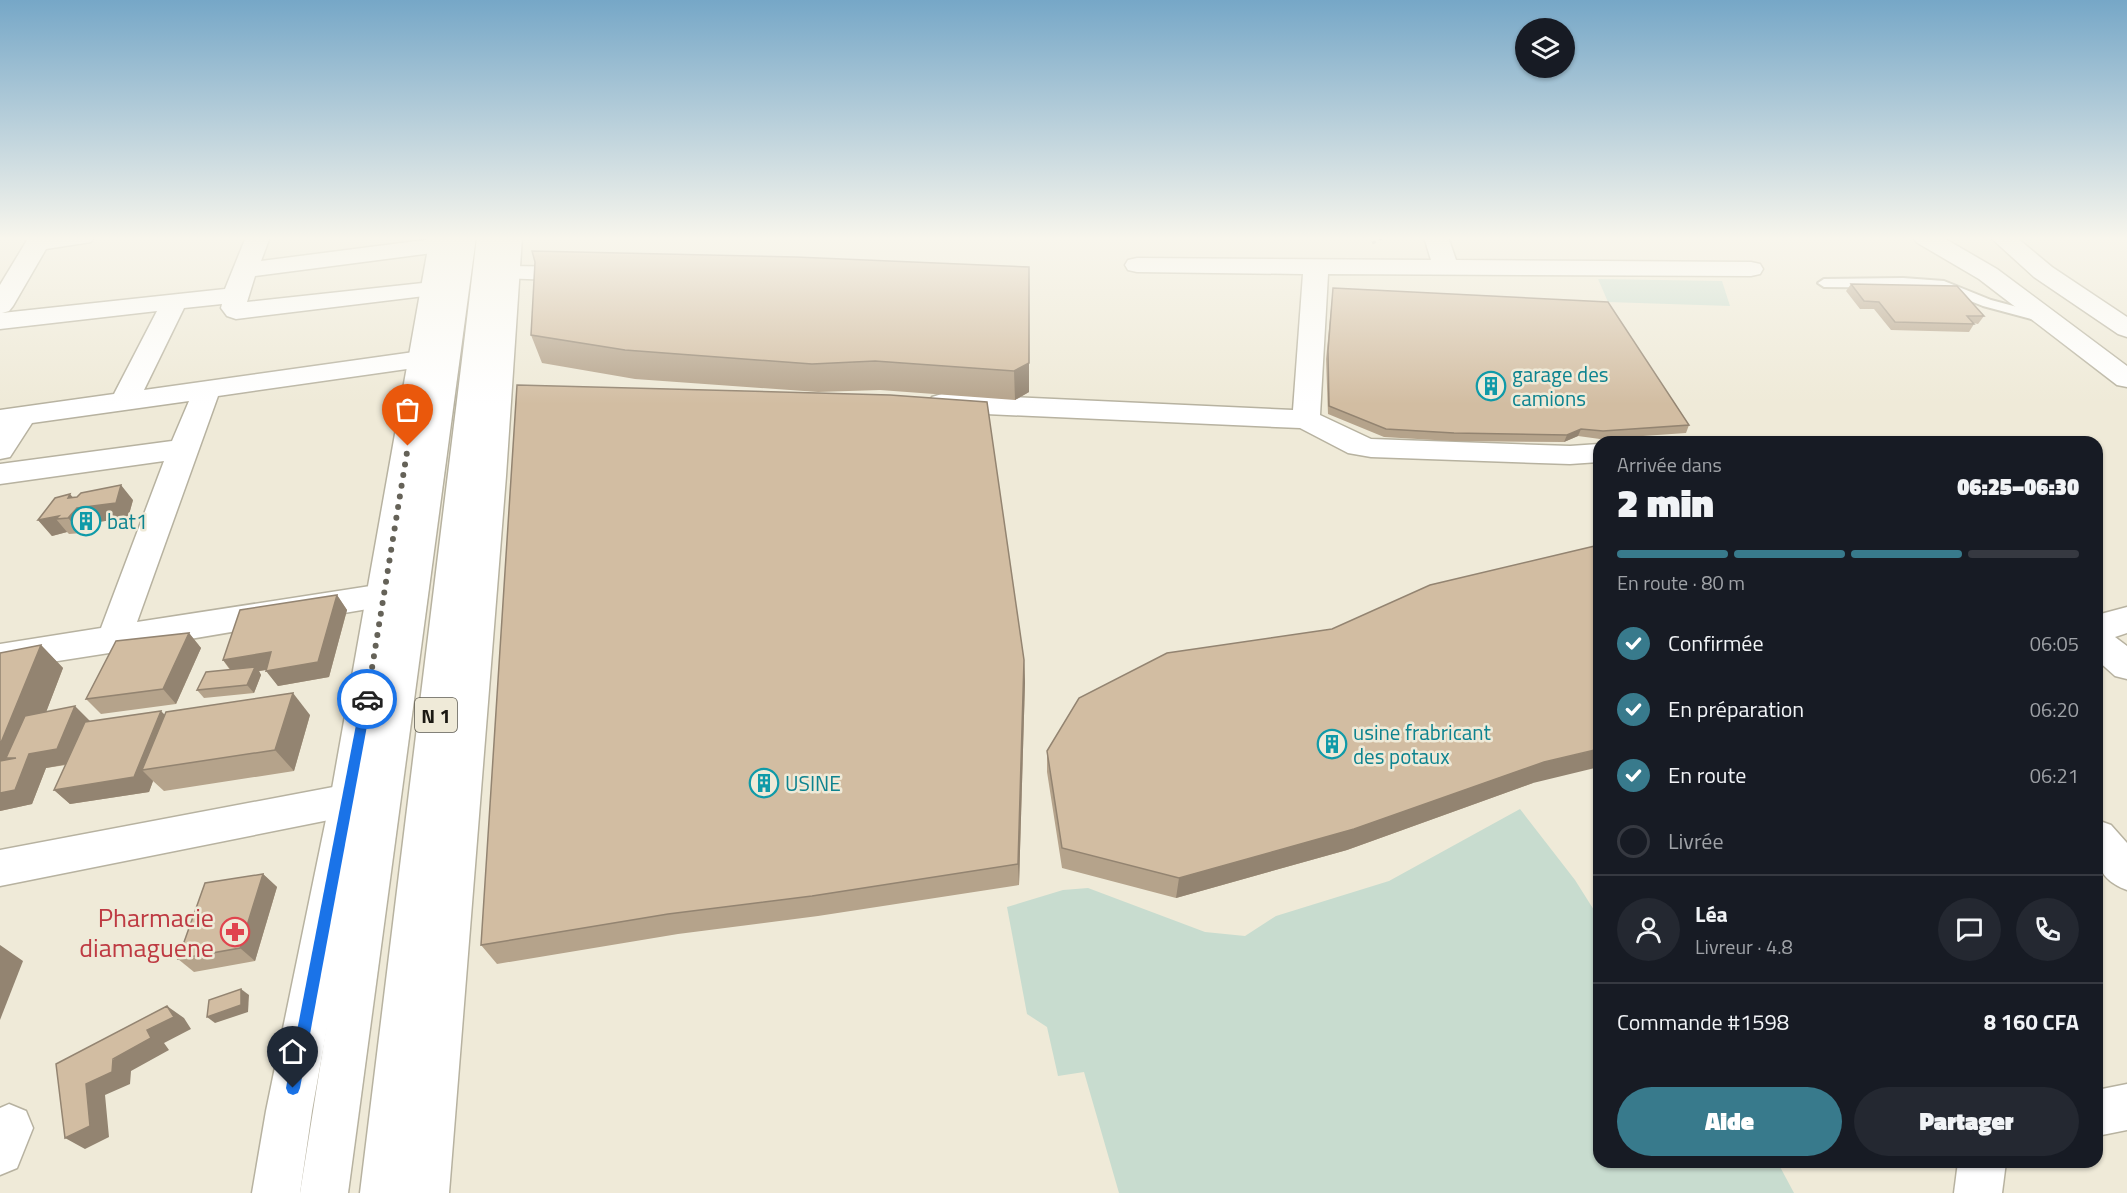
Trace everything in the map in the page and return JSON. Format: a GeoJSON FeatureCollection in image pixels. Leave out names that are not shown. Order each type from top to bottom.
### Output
{"type":"FeatureCollection","features":[{"type":"Feature","properties":{"kind":"main road"},"geometry":{"type":"LineString","coordinates":[[0,321],[235,295],[234,308],[241,311],[400,293]]}},
{"type":"Feature","properties":{"kind":"main road"},"geometry":{"type":"LineString","coordinates":[[276,1193],[289,1111],[349,800],[398,594],[421,359],[431,293]]}},
{"type":"Feature","properties":{"kind":"main road","name":"N 1"},"geometry":{"type":"LineString","coordinates":[[324,1193],[398,594],[441,293]]}},
{"type":"Feature","properties":{"kind":"main road"},"geometry":{"type":"LineString","coordinates":[[492,293],[497,398]]}},
{"type":"Feature","properties":{"kind":"main road"},"geometry":{"type":"LineString","coordinates":[[384,1193],[419,1030],[497,398],[502,373],[507,293]]}},
{"type":"Feature","properties":{"kind":"main road"},"geometry":{"type":"LineString","coordinates":[[1306,419],[1314,293]]}},
{"type":"Feature","properties":{"kind":"main road"},"geometry":{"type":"LineString","coordinates":[[2012,293],[2127,378]]}},
{"type":"Feature","properties":{"kind":"main road"},"geometry":{"type":"LineString","coordinates":[[2073,293],[2127,329]]}},
{"type":"Feature","properties":{"kind":"main road"},"geometry":{"type":"LineString","coordinates":[[124,402],[174,302]]}},
{"type":"Feature","properties":{"kind":"main road"},"geometry":{"type":"LineString","coordinates":[[0,450],[11,418],[421,359]]}},
{"type":"Feature","properties":{"kind":"main road"},"geometry":{"type":"LineString","coordinates":[[112,641],[207,390]]}},
{"type":"Feature","properties":{"kind":"main road"},"geometry":{"type":"LineString","coordinates":[[922,403],[1306,419],[1358,446],[1371,448],[1570,455],[1593,453]]}},
{"type":"Feature","properties":{"kind":"main road"},"geometry":{"type":"LineString","coordinates":[[0,474],[183,449]]}},
{"type":"Feature","properties":{"kind":"main road"},"geometry":{"type":"LineString","coordinates":[[0,657],[398,594]]}},
{"type":"Feature","properties":{"kind":"main road"},"geometry":{"type":"LineString","coordinates":[[2105,627],[2127,666]]}},
{"type":"Feature","properties":{"kind":"main road"},"geometry":{"type":"LineString","coordinates":[[0,868],[349,800]]}},
{"type":"Feature","properties":{"kind":"main road"},"geometry":{"type":"LineString","coordinates":[[2103,844],[2127,872]]}},
{"type":"Feature","properties":{"kind":"main road"},"geometry":{"type":"LineString","coordinates":[[419,1030],[425,1193]]}},
{"type":"Feature","properties":{"kind":"main road"},"geometry":{"type":"LineString","coordinates":[[2103,1112],[2127,1107]]}},
{"type":"Feature","properties":{"kind":"main road"},"geometry":{"type":"LineString","coordinates":[[1978,1193],[1981,1168]]}},
{"type":"Feature","properties":{"kind":"lane"},"geometry":{"type":"LineString","coordinates":[[1961,293],[1987,303],[2047,320]]}},
{"type":"Feature","properties":{"kind":"green space"},"geometry":{"type":"Polygon","coordinates":[[[1604,293],[1726,293],[1730,306],[1608,302],[1604,293]]]}},
{"type":"Feature","properties":{"kind":"green space"},"geometry":{"type":"Polygon","coordinates":[[[1520,809],[1575,880],[1593,908],[1593,1168],[1781,1168],[1794,1193],[1119,1193],[1084,1072],[1058,1076],[1047,1027],[1027,1014],[1007,907],[1063,890],[1088,888],[1205,932],[1245,936],[1276,916],[1389,881],[1520,809]]]}},
{"type":"Feature","properties":{"kind":"building"},"geometry":{"type":"Polygon","coordinates":[[[533,293],[1029,293],[1029,363],[1014,371],[875,361],[812,364],[625,350],[531,335],[533,293]]]}},
{"type":"Feature","properties":{"kind":"building","name":"garage des camions"},"geometry":{"type":"Polygon","coordinates":[[[1333,293],[1425,293],[1608,302],[1689,425],[1603,431],[1581,429],[1567,435],[1386,429],[1329,406],[1328,351],[1333,293]]]}},
{"type":"Feature","properties":{"kind":"building"},"geometry":{"type":"Polygon","coordinates":[[[1858,293],[1963,293],[1984,316],[1967,316],[1974,324],[1895,322],[1879,302],[1864,301],[1858,293]]]}},
{"type":"Feature","properties":{"kind":"building","name":"USINE"},"geometry":{"type":"Polygon","coordinates":[[[517,385],[890,395],[987,402],[1024,660],[1018,864],[812,896],[668,914],[481,945],[517,385]]]}},
{"type":"Feature","properties":{"kind":"building"},"geometry":{"type":"Polygon","coordinates":[[[121,485],[116,503],[77,508],[68,518],[56,519],[59,516],[38,520],[55,498],[70,494],[68,498],[77,497],[81,493],[121,485]]]}},
{"type":"Feature","properties":{"kind":"building","name":"usine frabricant des potaux"},"geometry":{"type":"Polygon","coordinates":[[[1593,546],[1593,750],[1544,762],[1354,829],[1179,878],[1062,848],[1047,751],[1079,698],[1167,653],[1332,629],[1430,585],[1593,546]]]}},
{"type":"Feature","properties":{"kind":"building"},"geometry":{"type":"Polygon","coordinates":[[[337,595],[318,662],[266,671],[271,652],[223,660],[240,610],[337,595]]]}},
{"type":"Feature","properties":{"kind":"building"},"geometry":{"type":"Polygon","coordinates":[[[189,633],[163,689],[86,699],[116,641],[189,633]]]}},
{"type":"Feature","properties":{"kind":"building"},"geometry":{"type":"Polygon","coordinates":[[[41,645],[0,745],[0,653],[41,645]]]}},
{"type":"Feature","properties":{"kind":"building"},"geometry":{"type":"Polygon","coordinates":[[[255,667],[247,685],[197,690],[206,672],[255,667]]]}},
{"type":"Feature","properties":{"kind":"building"},"geometry":{"type":"Polygon","coordinates":[[[293,693],[275,750],[142,770],[166,712],[293,693]]]}},
{"type":"Feature","properties":{"kind":"building"},"geometry":{"type":"Polygon","coordinates":[[[75,706],[57,749],[29,754],[15,790],[0,793],[0,761],[16,758],[6,758],[25,716],[75,706]]]}},
{"type":"Feature","properties":{"kind":"building"},"geometry":{"type":"Polygon","coordinates":[[[161,711],[134,777],[54,790],[85,722],[161,711]]]}},
{"type":"Feature","properties":{"kind":"building"},"geometry":{"type":"Polygon","coordinates":[[[263,874],[240,948],[178,959],[205,883],[263,874]]]}},
{"type":"Feature","properties":{"kind":"building"},"geometry":{"type":"Polygon","coordinates":[[[241,989],[241,1005],[207,1017],[209,1000],[241,989]]]}},
{"type":"Feature","properties":{"kind":"building"},"geometry":{"type":"Polygon","coordinates":[[[167,1006],[174,1017],[147,1030],[151,1038],[113,1059],[112,1072],[86,1084],[90,1126],[65,1138],[56,1064],[167,1006]]]}},
{"type":"Feature","properties":{"kind":"way so far"},"geometry":{"type":"LineString","coordinates":[[367,699],[408,446]]}},
{"type":"Feature","properties":{"kind":"place","name":"garage des camions"},"geometry":{"type":"Point","coordinates":[1491,386]}},
{"type":"Feature","properties":{"kind":"place","name":"bat1"},"geometry":{"type":"Point","coordinates":[86,521]}},
{"type":"Feature","properties":{"kind":"place","name":"usine frabricant des potaux"},"geometry":{"type":"Point","coordinates":[1332,744]}},
{"type":"Feature","properties":{"kind":"place","name":"USINE"},"geometry":{"type":"Point","coordinates":[764,783]}},
{"type":"Feature","properties":{"kind":"place","name":"Pharmacie diamaguene"},"geometry":{"type":"Point","coordinates":[235,932]}},
{"type":"Feature","properties":{"kind":"route"},"geometry":{"type":"LineString","coordinates":[[293,1088],[367,699]]}}]}
